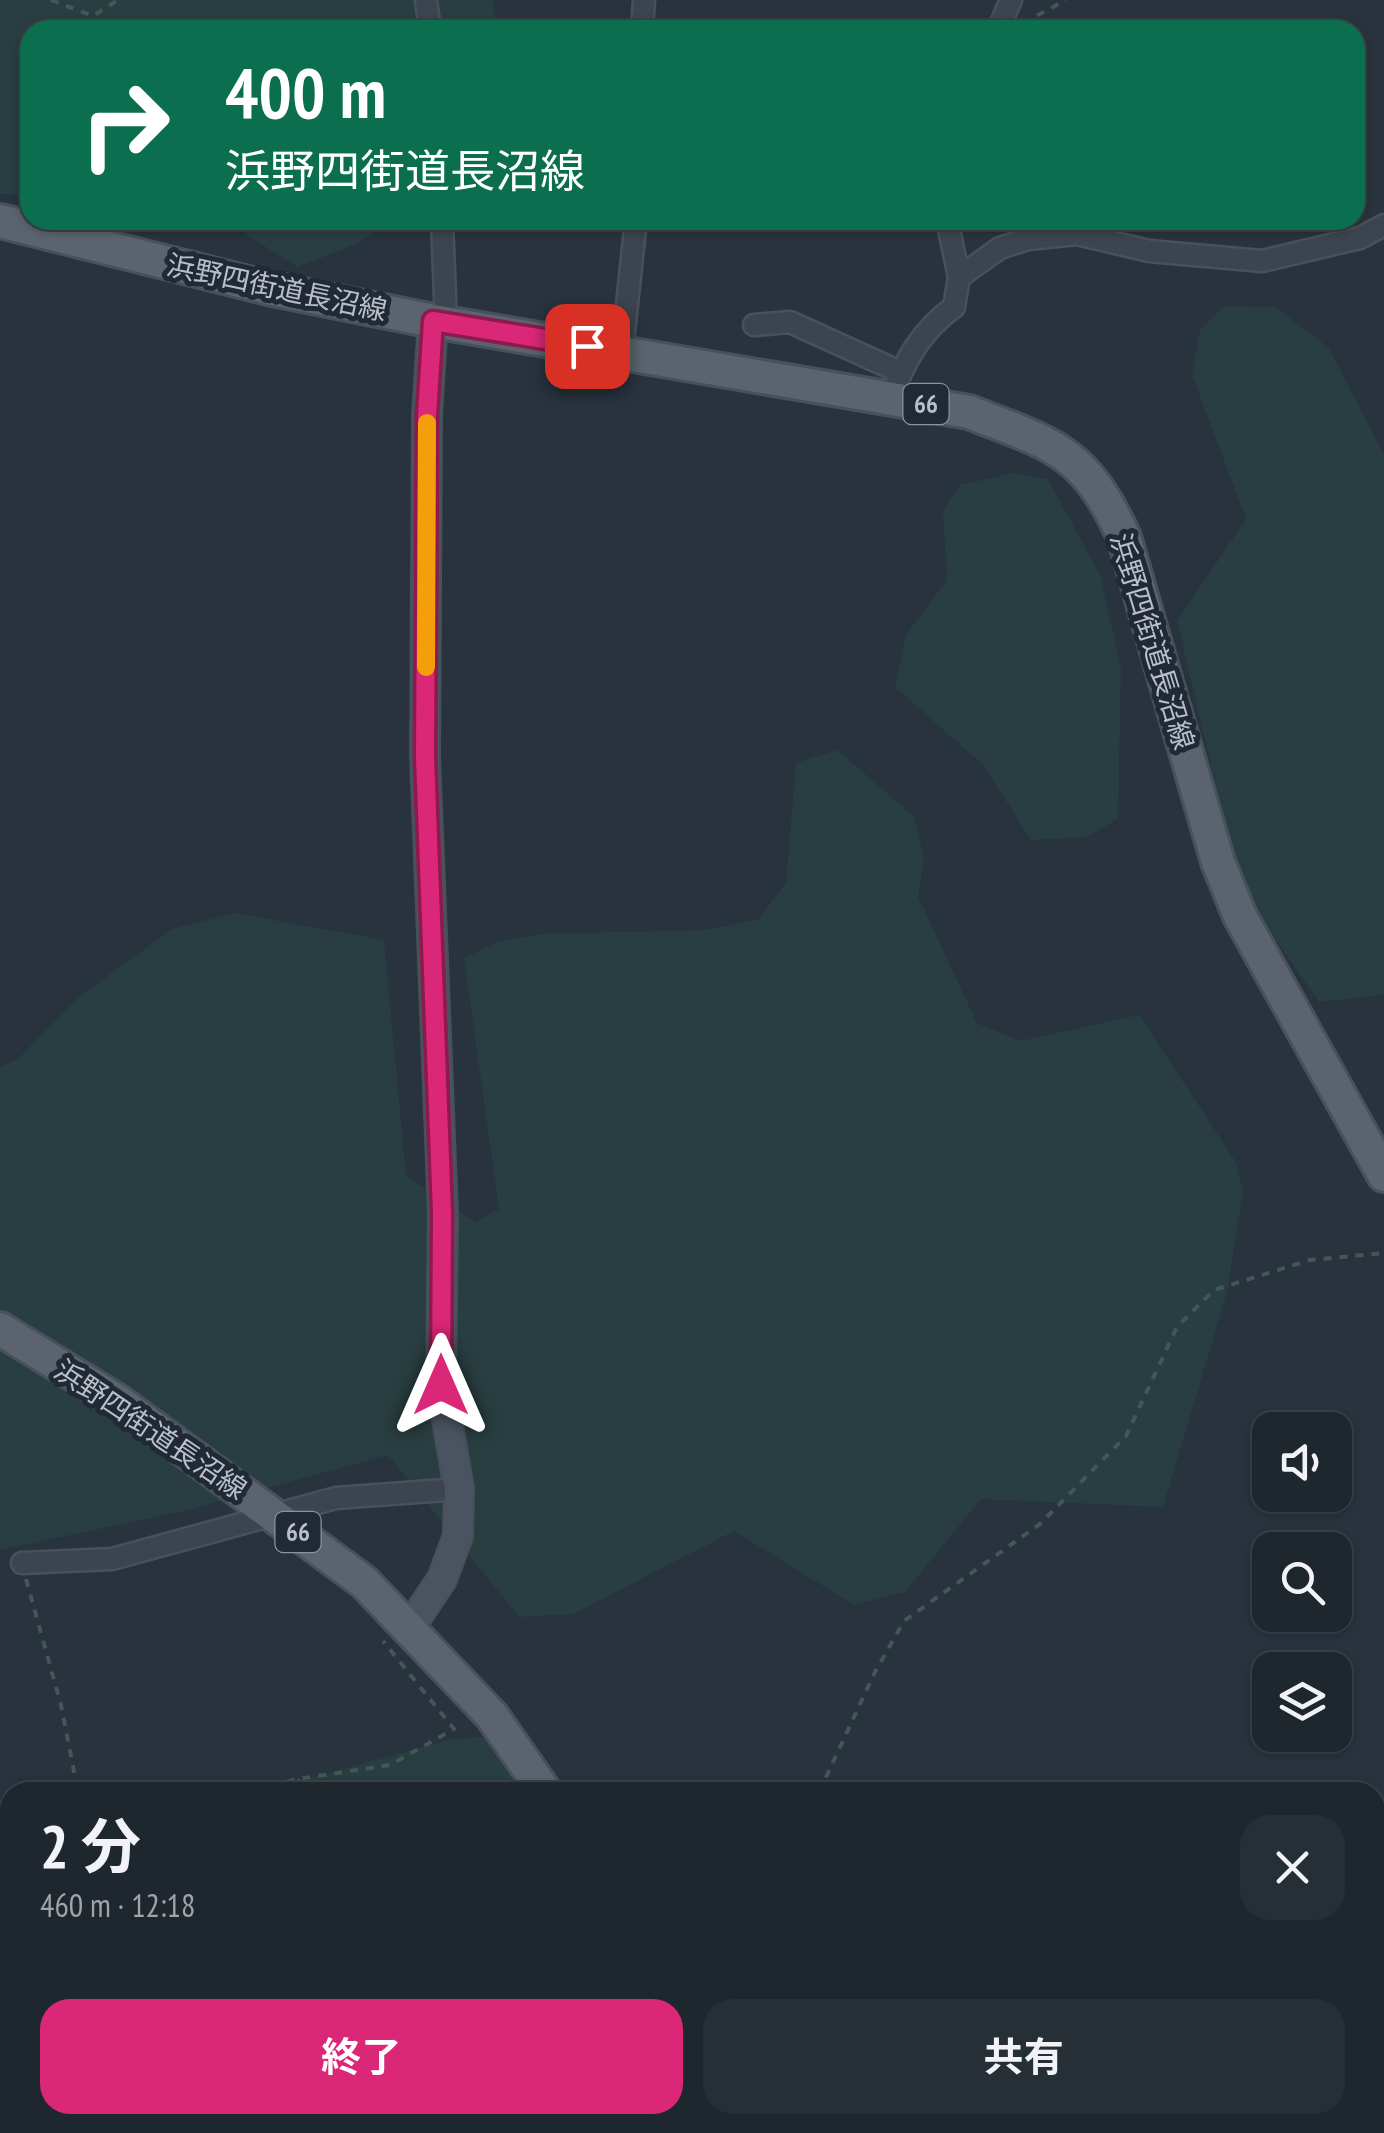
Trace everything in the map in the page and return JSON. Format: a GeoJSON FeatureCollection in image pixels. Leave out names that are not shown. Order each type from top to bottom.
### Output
{"type":"FeatureCollection","features":[{"type":"Feature","properties":{"kind":"main road","name":"浜野四街道長沼線"},"geometry":{"type":"LineString","coordinates":[[36,230],[268,288],[439,322],[622,351],[895,385],[1048,442],[1084,470],[1105,496],[1124,537],[1218,862],[1240,916],[1384,1175]]}},
{"type":"Feature","properties":{"kind":"main road","name":"浜野四街道長沼線"},"geometry":{"type":"LineString","coordinates":[[0,1329],[119,1402],[364,1582],[492,1716],[538,1782]]}},
{"type":"Feature","properties":{"kind":"street"},"geometry":{"type":"LineString","coordinates":[[959,277],[1000,248],[1028,239],[1077,234],[1149,251],[1262,262],[1360,238],[1384,225]]}},
{"type":"Feature","properties":{"kind":"street"},"geometry":{"type":"LineString","coordinates":[[410,1627],[442,1579],[458,1536],[458,1490],[441,1385],[442,1213],[425,758],[427,415],[439,322],[442,230]]}},
{"type":"Feature","properties":{"kind":"street"},"geometry":{"type":"LineString","coordinates":[[622,351],[635,230]]}},
{"type":"Feature","properties":{"kind":"street"},"geometry":{"type":"LineString","coordinates":[[754,325],[790,322],[895,385],[904,360],[954,307],[959,277],[950,230]]}},
{"type":"Feature","properties":{"kind":"street"},"geometry":{"type":"LineString","coordinates":[[22,1563],[112,1559],[336,1498],[458,1490]]}},
{"type":"Feature","properties":{"kind":"path"},"geometry":{"type":"LineString","coordinates":[[51,0],[93,16],[118,0]]}},
{"type":"Feature","properties":{"kind":"path"},"geometry":{"type":"LineString","coordinates":[[1029,20],[1066,0]]}},
{"type":"Feature","properties":{"kind":"path"},"geometry":{"type":"LineString","coordinates":[[824,1782],[875,1672],[904,1621],[1040,1524],[1126,1436],[1177,1327],[1214,1290],[1310,1260],[1384,1253]]}},
{"type":"Feature","properties":{"kind":"path"},"geometry":{"type":"LineString","coordinates":[[22,1563],[61,1705],[76,1782]]}},
{"type":"Feature","properties":{"kind":"path"},"geometry":{"type":"LineString","coordinates":[[285,1782],[390,1765],[454,1729],[373,1628]]}},
{"type":"Feature","properties":{"kind":"green space"},"geometry":{"type":"Polygon","coordinates":[[[0,0],[492,0],[494,20],[20,20],[20,195],[0,194],[0,0]]]}},
{"type":"Feature","properties":{"kind":"green space"},"geometry":{"type":"Polygon","coordinates":[[[240,230],[379,230],[354,245],[297,267],[240,230]]]}},
{"type":"Feature","properties":{"kind":"green space"},"geometry":{"type":"Polygon","coordinates":[[[1225,306],[1275,307],[1329,348],[1384,455],[1384,995],[1319,1002],[1240,889],[1177,621],[1246,519],[1192,375],[1200,329],[1225,306]]]}},
{"type":"Feature","properties":{"kind":"green space"},"geometry":{"type":"Polygon","coordinates":[[[1013,473],[1048,479],[1101,577],[1121,669],[1118,819],[1087,837],[1031,840],[983,765],[895,687],[906,635],[947,580],[943,510],[960,485],[1013,473]]]}},
{"type":"Feature","properties":{"kind":"green space"},"geometry":{"type":"Polygon","coordinates":[[[837,750],[915,817],[924,860],[918,896],[977,1023],[1020,1041],[1139,1015],[1236,1162],[1243,1191],[1227,1292],[1163,1507],[981,1499],[905,1592],[854,1605],[734,1531],[573,1614],[519,1617],[388,1455],[188,1510],[0,1550],[0,1068],[19,1058],[79,997],[172,929],[234,913],[384,940],[406,1176],[476,1222],[499,1209],[464,958],[499,941],[541,934],[705,930],[759,919],[786,882],[796,763],[837,750]]]}},
{"type":"Feature","properties":{"kind":"green space"},"geometry":{"type":"Polygon","coordinates":[[[515,1735],[544,1782],[295,1782],[452,1739],[515,1735]]]}},
{"type":"Feature","properties":{"kind":"slow traffic"},"geometry":{"type":"LineString","coordinates":[[426,667],[427,423]]}},
{"type":"Feature","properties":{"kind":"route"},"geometry":{"type":"LineString","coordinates":[[441,1385],[442,1213],[425,758],[427,415],[433,321],[587,346]]}}]}
